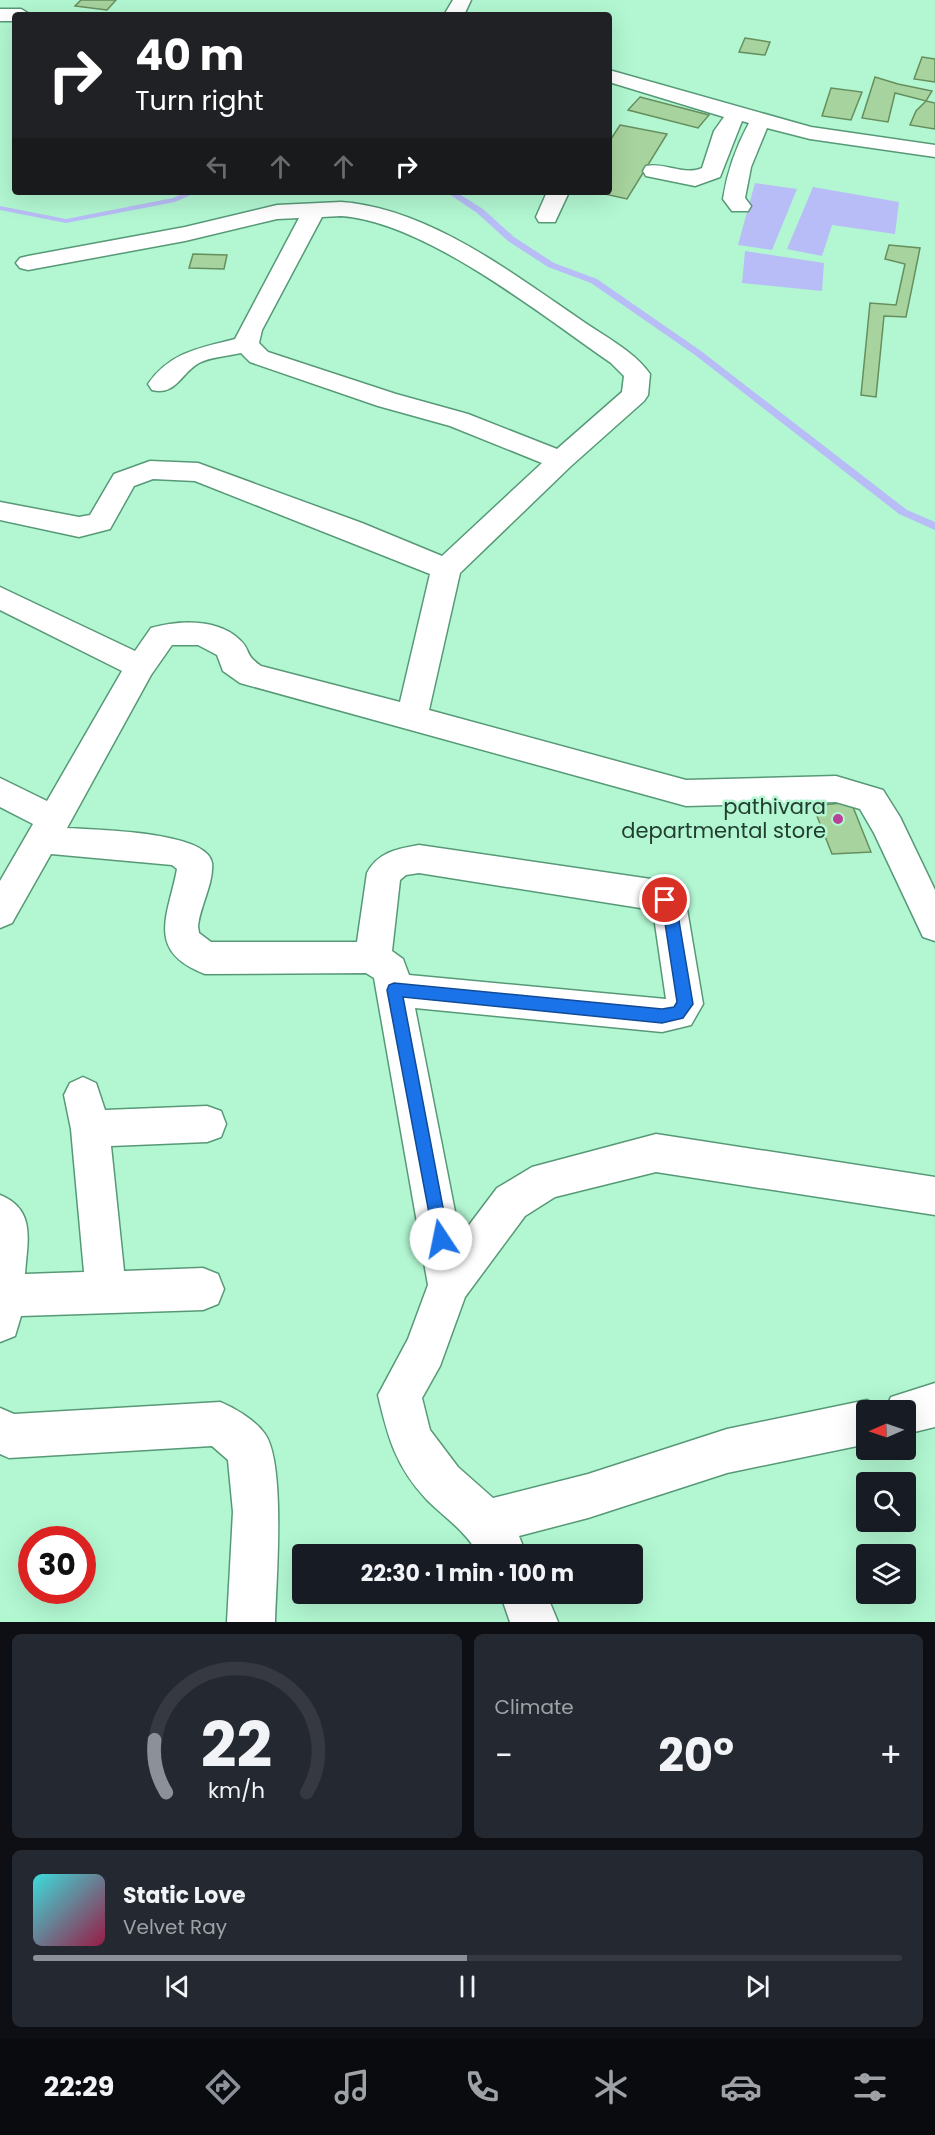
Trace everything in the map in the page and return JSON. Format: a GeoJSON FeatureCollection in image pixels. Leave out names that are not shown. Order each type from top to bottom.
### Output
{"type":"FeatureCollection","features":[{"type":"Feature","properties":{"kind":"street"},"geometry":{"type":"LineString","coordinates":[[612,82],[737,112],[810,133],[935,151]]}},
{"type":"Feature","properties":{"kind":"street"},"geometry":{"type":"LineString","coordinates":[[654,171],[695,179],[712,172],[725,131],[737,112]]}},
{"type":"Feature","properties":{"kind":"street"},"geometry":{"type":"LineString","coordinates":[[740,206],[734,199],[736,178],[746,148],[762,119]]}},
{"type":"Feature","properties":{"kind":"street"},"geometry":{"type":"LineString","coordinates":[[547,217],[557,195]]}},
{"type":"Feature","properties":{"kind":"street"},"geometry":{"type":"LineString","coordinates":[[246,344],[250,330],[314,210]]}},
{"type":"Feature","properties":{"kind":"street"},"geometry":{"type":"LineString","coordinates":[[28,263],[184,234],[277,212],[370,211],[482,263],[620,358],[637,374],[635,395],[561,460],[446,569],[412,717]]}},
{"type":"Feature","properties":{"kind":"street"},"geometry":{"type":"LineString","coordinates":[[161,384],[190,358],[246,344]]}},
{"type":"Feature","properties":{"kind":"street"},"geometry":{"type":"LineString","coordinates":[[246,344],[259,357],[294,371],[459,420],[561,460]]}},
{"type":"Feature","properties":{"kind":"street"},"geometry":{"type":"LineString","coordinates":[[0,511],[79,527],[100,522],[124,480],[150,470],[198,472],[352,530],[446,569]]}},
{"type":"Feature","properties":{"kind":"street"},"geometry":{"type":"LineString","coordinates":[[0,597],[140,667]]}},
{"type":"Feature","properties":{"kind":"street"},"geometry":{"type":"LineString","coordinates":[[0,913],[140,667],[162,636],[187,632],[217,638],[231,648],[234,663],[251,675],[686,793],[836,789],[871,799],[888,827],[935,926]]}},
{"type":"Feature","properties":{"kind":"street"},"geometry":{"type":"LineString","coordinates":[[0,791],[48,829],[178,852],[195,862],[195,877],[179,922],[184,942],[204,958],[373,957],[390,970],[449,1285]]}},
{"type":"Feature","properties":{"kind":"street"},"geometry":{"type":"LineString","coordinates":[[373,957],[384,873],[397,863],[419,859],[651,894],[665,900],[670,909],[685,1004],[678,1013],[662,1016],[394,990]]}},
{"type":"Feature","properties":{"kind":"street"},"geometry":{"type":"LineString","coordinates":[[105,1292],[86,1112],[207,1124]]}},
{"type":"Feature","properties":{"kind":"street"},"geometry":{"type":"LineString","coordinates":[[856,1424],[727,1451],[588,1496],[495,1538],[442,1483],[410,1440],[400,1395],[425,1351],[449,1285],[511,1202],[546,1180],[656,1153],[935,1196]]}},
{"type":"Feature","properties":{"kind":"street"},"geometry":{"type":"LineString","coordinates":[[0,1215],[8,1227],[1,1308],[105,1292],[203,1289]]}},
{"type":"Feature","properties":{"kind":"street"},"geometry":{"type":"LineString","coordinates":[[916,1410],[935,1405]]}},
{"type":"Feature","properties":{"kind":"street"},"geometry":{"type":"LineString","coordinates":[[0,1430],[9,1436],[220,1424],[249,1449],[256,1512],[251,1622]]}},
{"type":"Feature","properties":{"kind":"street"},"geometry":{"type":"LineString","coordinates":[[527,1604],[534,1622]]}},
{"type":"Feature","properties":{"kind":"water"},"geometry":{"type":"Polygon","coordinates":[[[755,183],[797,189],[772,250],[738,245],[755,183]]]}},
{"type":"Feature","properties":{"kind":"water"},"geometry":{"type":"Polygon","coordinates":[[[813,187],[899,202],[895,234],[832,225],[822,256],[787,249],[813,187]]]}},
{"type":"Feature","properties":{"kind":"water"},"geometry":{"type":"Polygon","coordinates":[[[745,251],[824,263],[822,291],[742,283],[745,251]]]}},
{"type":"Feature","properties":{"kind":"building"},"geometry":{"type":"Polygon","coordinates":[[[81,0],[116,0],[107,10],[75,6],[81,0]]]}},
{"type":"Feature","properties":{"kind":"building"},"geometry":{"type":"Polygon","coordinates":[[[745,38],[770,42],[765,55],[739,52],[745,38]]]}},
{"type":"Feature","properties":{"kind":"building"},"geometry":{"type":"Polygon","coordinates":[[[922,57],[935,59],[935,82],[914,79],[922,57]]]}},
{"type":"Feature","properties":{"kind":"building"},"geometry":{"type":"Polygon","coordinates":[[[875,77],[932,91],[926,101],[895,93],[888,122],[862,118],[875,77]]]}},
{"type":"Feature","properties":{"kind":"building"},"geometry":{"type":"Polygon","coordinates":[[[831,88],[862,92],[851,120],[822,116],[831,88]]]}},
{"type":"Feature","properties":{"kind":"building"},"geometry":{"type":"Polygon","coordinates":[[[640,97],[709,115],[698,128],[628,110],[640,97]]]}},
{"type":"Feature","properties":{"kind":"building"},"geometry":{"type":"Polygon","coordinates":[[[926,101],[935,103],[935,129],[910,125],[916,111],[926,101]]]}},
{"type":"Feature","properties":{"kind":"building"},"geometry":{"type":"Polygon","coordinates":[[[620,125],[667,134],[627,199],[609,195],[612,195],[612,137],[620,125]]]}},
{"type":"Feature","properties":{"kind":"building"},"geometry":{"type":"Polygon","coordinates":[[[889,245],[920,248],[906,317],[884,316],[876,397],[861,395],[870,303],[896,305],[905,264],[885,259],[889,245]]]}},
{"type":"Feature","properties":{"kind":"building"},"geometry":{"type":"Polygon","coordinates":[[[193,254],[227,255],[224,269],[189,268],[193,254]]]}},
{"type":"Feature","properties":{"kind":"building","name":"pathivara departmental store"},"geometry":{"type":"Polygon","coordinates":[[[851,802],[871,852],[832,854],[813,806],[851,802]]]}},
{"type":"Feature","properties":{"kind":"waterway"},"geometry":{"type":"LineString","coordinates":[[0,208],[66,221],[175,200],[186,195]]}},
{"type":"Feature","properties":{"kind":"waterway"},"geometry":{"type":"LineString","coordinates":[[455,195],[480,211],[511,239],[551,265],[594,281],[698,353],[903,512],[935,526]]}},
{"type":"Feature","properties":{"kind":"place","name":"pathivara departmental store"},"geometry":{"type":"Point","coordinates":[838,819]}},
{"type":"Feature","properties":{"kind":"route"},"geometry":{"type":"LineString","coordinates":[[441,1239],[394,990],[662,1016],[678,1013],[685,1004],[670,909],[665,900]]}}]}
